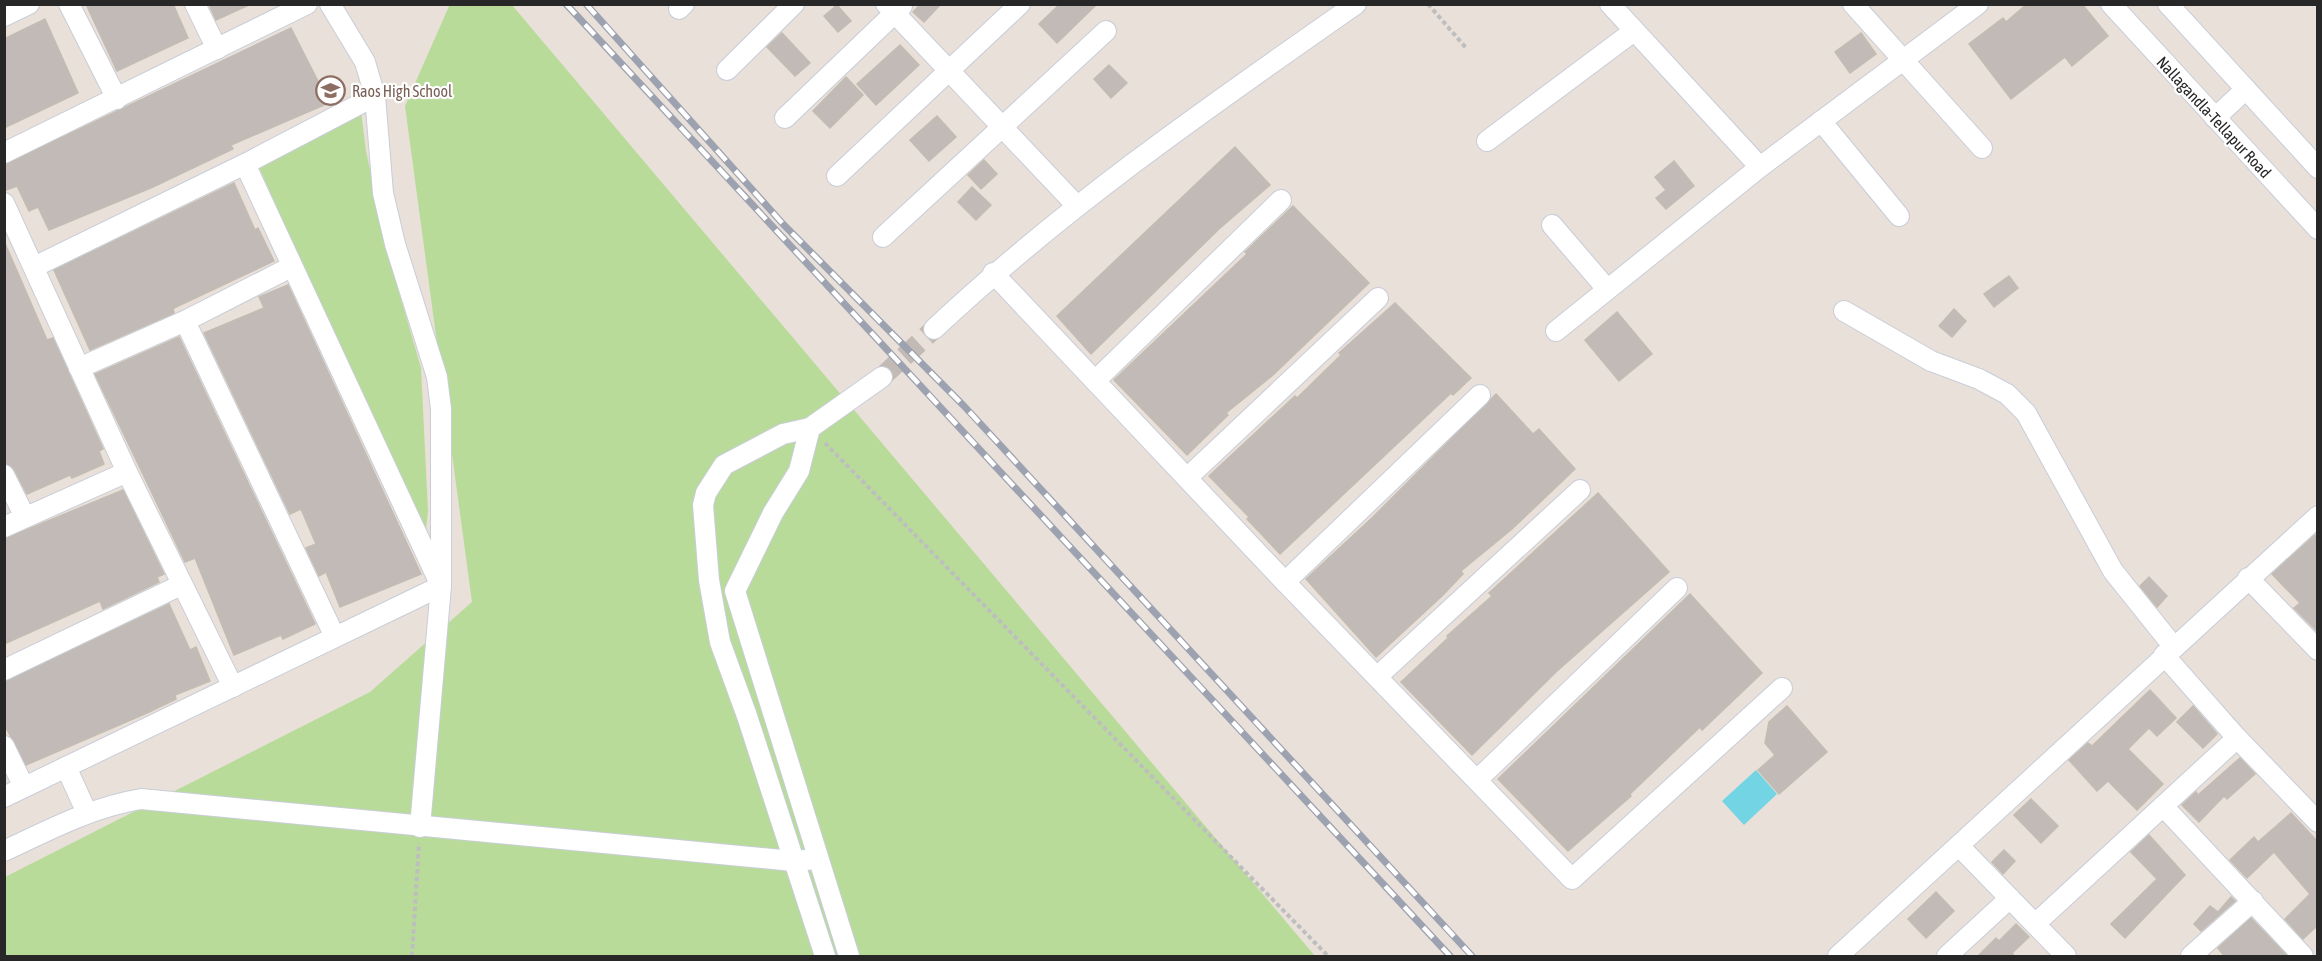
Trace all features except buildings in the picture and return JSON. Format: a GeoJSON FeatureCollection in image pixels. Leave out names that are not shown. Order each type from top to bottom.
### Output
{"type":"FeatureCollection","features":[{"type":"Feature","properties":{"kind":"street"},"geometry":{"type":"LineString","coordinates":[[4,16],[29,4]]}},
{"type":"Feature","properties":{"kind":"street"},"geometry":{"type":"LineString","coordinates":[[69,4],[117,99]]}},
{"type":"Feature","properties":{"kind":"street"},"geometry":{"type":"LineString","coordinates":[[195,4],[217,49]]}},
{"type":"Feature","properties":{"kind":"street"},"geometry":{"type":"LineString","coordinates":[[4,153],[307,4]]}},
{"type":"Feature","properties":{"kind":"street"},"geometry":{"type":"LineString","coordinates":[[330,4],[365,62],[375,96],[383,193],[395,244],[437,377],[441,409],[441,586],[420,827]]}},
{"type":"Feature","properties":{"kind":"street"},"geometry":{"type":"LineString","coordinates":[[727,70],[794,4]]}},
{"type":"Feature","properties":{"kind":"street"},"geometry":{"type":"LineString","coordinates":[[837,176],[1020,4]]}},
{"type":"Feature","properties":{"kind":"street"},"geometry":{"type":"LineString","coordinates":[[934,329],[993,273],[1077,206],[1177,129],[1356,4]]}},
{"type":"Feature","properties":{"kind":"street"},"geometry":{"type":"LineString","coordinates":[[1610,4],[1760,166]]}},
{"type":"Feature","properties":{"kind":"street"},"geometry":{"type":"LineString","coordinates":[[1853,4],[1982,148]]}},
{"type":"Feature","properties":{"kind":"street"},"geometry":{"type":"LineString","coordinates":[[1556,331],[1760,166],[1978,4]]}},
{"type":"Feature","properties":{"kind":"street","name":"Nallagandla-Tellapur Road"},"geometry":{"type":"LineString","coordinates":[[2111,4],[2318,229]]}},
{"type":"Feature","properties":{"kind":"street"},"geometry":{"type":"LineString","coordinates":[[2168,4],[2318,168]]}},
{"type":"Feature","properties":{"kind":"street"},"geometry":{"type":"LineString","coordinates":[[785,118],[894,7],[948,72],[1077,206]]}},
{"type":"Feature","properties":{"kind":"street"},"geometry":{"type":"LineString","coordinates":[[883,237],[1106,31]]}},
{"type":"Feature","properties":{"kind":"street"},"geometry":{"type":"LineString","coordinates":[[1487,141],[1634,31]]}},
{"type":"Feature","properties":{"kind":"street"},"geometry":{"type":"LineString","coordinates":[[2215,118],[2246,89]]}},
{"type":"Feature","properties":{"kind":"street"},"geometry":{"type":"LineString","coordinates":[[34,267],[245,164],[375,96]]}},
{"type":"Feature","properties":{"kind":"street"},"geometry":{"type":"LineString","coordinates":[[1821,121],[1899,216]]}},
{"type":"Feature","properties":{"kind":"street"},"geometry":{"type":"LineString","coordinates":[[245,164],[441,586]]}},
{"type":"Feature","properties":{"kind":"street"},"geometry":{"type":"LineString","coordinates":[[1095,381],[1281,201]]}},
{"type":"Feature","properties":{"kind":"street"},"geometry":{"type":"LineString","coordinates":[[4,204],[127,472],[233,687]]}},
{"type":"Feature","properties":{"kind":"street"},"geometry":{"type":"LineString","coordinates":[[1552,225],[1607,289]]}},
{"type":"Feature","properties":{"kind":"street"},"geometry":{"type":"LineString","coordinates":[[79,368],[185,321],[291,267]]}},
{"type":"Feature","properties":{"kind":"street"},"geometry":{"type":"LineString","coordinates":[[993,273],[1285,582],[1572,879],[1782,688]]}},
{"type":"Feature","properties":{"kind":"street"},"geometry":{"type":"LineString","coordinates":[[1187,478],[1378,298]]}},
{"type":"Feature","properties":{"kind":"street"},"geometry":{"type":"LineString","coordinates":[[1844,311],[1931,361],[1979,379],[2007,394],[2026,413],[2113,571],[2169,650],[2237,738],[2318,822]]}},
{"type":"Feature","properties":{"kind":"street"},"geometry":{"type":"LineString","coordinates":[[185,321],[335,637]]}},
{"type":"Feature","properties":{"kind":"street"},"geometry":{"type":"LineString","coordinates":[[825,957],[747,716],[720,642],[709,580],[703,505],[713,481],[724,465],[752,448],[783,434],[810,428],[882,377]]}},
{"type":"Feature","properties":{"kind":"street"},"geometry":{"type":"LineString","coordinates":[[1285,582],[1480,395]]}},
{"type":"Feature","properties":{"kind":"street"},"geometry":{"type":"LineString","coordinates":[[810,428],[799,471],[773,513],[735,591],[849,957]]}},
{"type":"Feature","properties":{"kind":"street"},"geometry":{"type":"LineString","coordinates":[[4,527],[127,472]]}},
{"type":"Feature","properties":{"kind":"street"},"geometry":{"type":"LineString","coordinates":[[4,475],[25,517]]}},
{"type":"Feature","properties":{"kind":"street"},"geometry":{"type":"LineString","coordinates":[[1378,676],[1580,490]]}},
{"type":"Feature","properties":{"kind":"street"},"geometry":{"type":"LineString","coordinates":[[1838,957],[2169,650],[2318,516]]}},
{"type":"Feature","properties":{"kind":"street"},"geometry":{"type":"LineString","coordinates":[[2248,578],[2318,650]]}},
{"type":"Feature","properties":{"kind":"street"},"geometry":{"type":"LineString","coordinates":[[709,580],[735,591]]}},
{"type":"Feature","properties":{"kind":"street"},"geometry":{"type":"LineString","coordinates":[[4,670],[181,585]]}},
{"type":"Feature","properties":{"kind":"street"},"geometry":{"type":"LineString","coordinates":[[4,797],[441,586]]}},
{"type":"Feature","properties":{"kind":"street"},"geometry":{"type":"LineString","coordinates":[[1477,780],[1677,588]]}},
{"type":"Feature","properties":{"kind":"street"},"geometry":{"type":"LineString","coordinates":[[2035,924],[2237,738]]}},
{"type":"Feature","properties":{"kind":"street"},"geometry":{"type":"LineString","coordinates":[[4,747],[24,787]]}},
{"type":"Feature","properties":{"kind":"street"},"geometry":{"type":"LineString","coordinates":[[66,767],[87,813]]}},
{"type":"Feature","properties":{"kind":"street"},"geometry":{"type":"LineString","coordinates":[[4,851],[87,813],[111,804],[141,799],[793,861],[817,859]]}},
{"type":"Feature","properties":{"kind":"street"},"geometry":{"type":"LineString","coordinates":[[2163,806],[2303,957]]}},
{"type":"Feature","properties":{"kind":"street"},"geometry":{"type":"LineString","coordinates":[[1959,846],[2066,957]]}},
{"type":"Feature","properties":{"kind":"street"},"geometry":{"type":"LineString","coordinates":[[1947,957],[2010,898]]}},
{"type":"Feature","properties":{"kind":"street"},"geometry":{"type":"LineString","coordinates":[[2191,957],[2253,901]]}},
{"type":"Feature","properties":{"kind":"path"},"geometry":{"type":"LineString","coordinates":[[1428,4],[1467,49]]}},
{"type":"Feature","properties":{"kind":"path"},"geometry":{"type":"LineString","coordinates":[[810,428],[1328,957]]}},
{"type":"Feature","properties":{"kind":"path"},"geometry":{"type":"LineString","coordinates":[[412,957],[420,827]]}},
{"type":"Feature","properties":{"kind":"green space"},"geometry":{"type":"Polygon","coordinates":[[[450,4],[512,5],[1315,956],[5,956],[5,877],[370,692],[472,602],[405,106],[450,4]]]}},
{"type":"Feature","properties":{"kind":"green space"},"geometry":{"type":"Polygon","coordinates":[[[361,111],[366,151],[388,254],[421,368],[428,511],[425,539],[258,165],[361,111]]]}},
{"type":"Feature","properties":{"kind":"water"},"geometry":{"type":"Polygon","coordinates":[[[1756,770],[1777,794],[1744,825],[1722,801],[1756,770]]]}},
{"type":"Feature","properties":{"kind":"tunnel"},"geometry":{"type":"LineString","coordinates":[[882,377],[934,329]]}},
{"type":"Feature","properties":{"kind":"railway"},"geometry":{"type":"LineString","coordinates":[[566,4],[1450,956]]}},
{"type":"Feature","properties":{"kind":"railway"},"geometry":{"type":"LineString","coordinates":[[586,4],[783,224],[964,406],[1472,956]]}},
{"type":"Feature","properties":{"kind":"place","name":"Raos High School"},"geometry":{"type":"Point","coordinates":[331,91]}}]}
